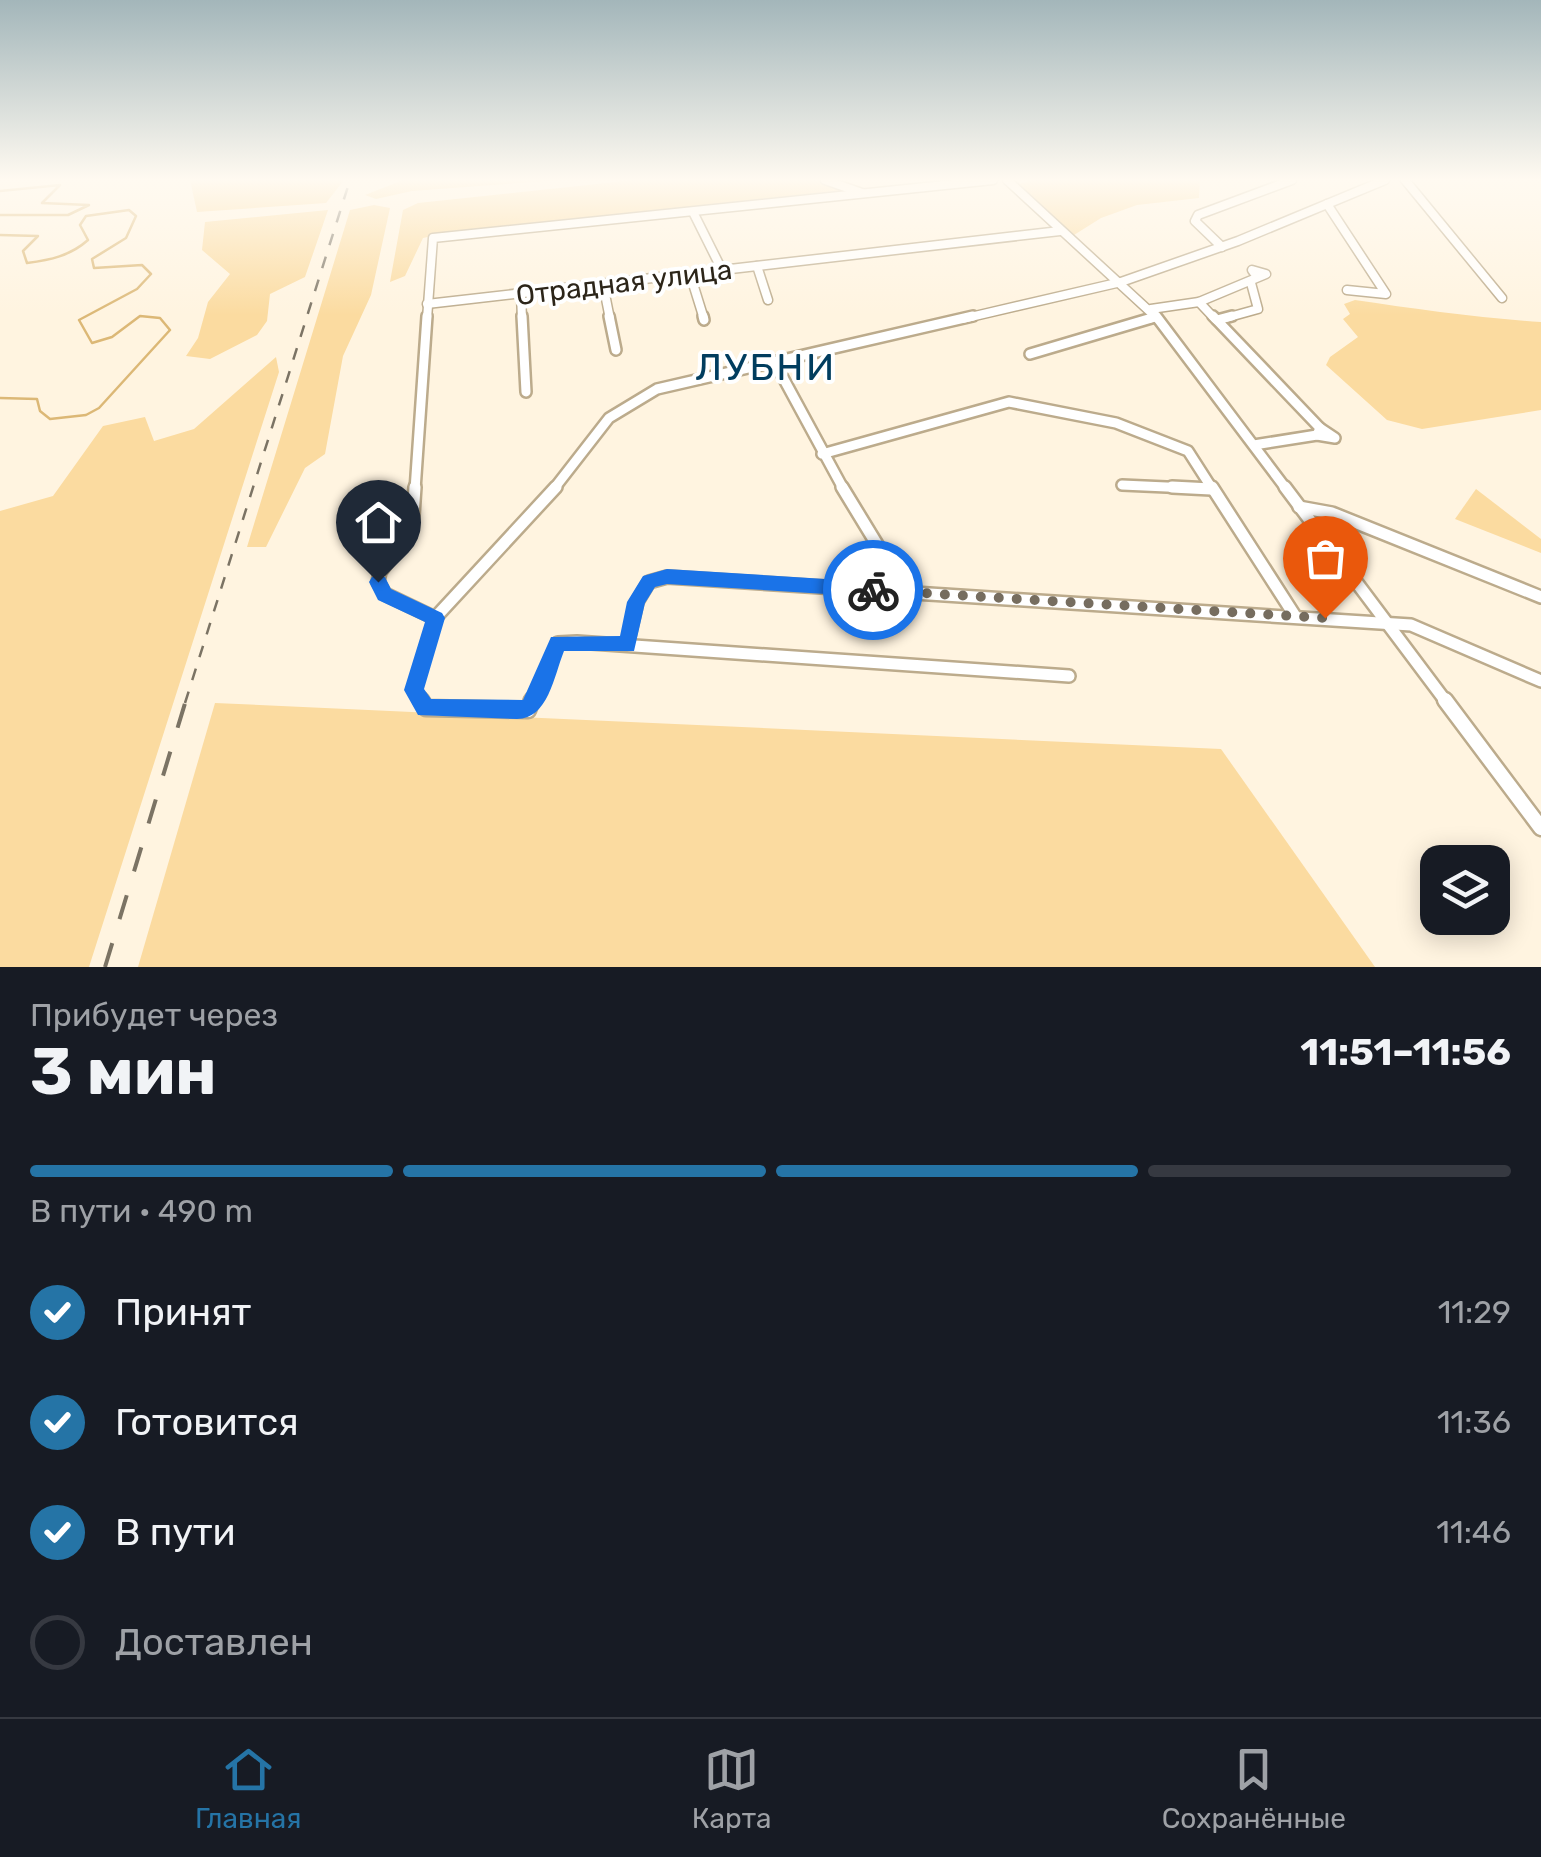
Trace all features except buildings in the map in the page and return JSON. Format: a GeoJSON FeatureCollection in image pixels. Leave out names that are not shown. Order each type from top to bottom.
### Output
{"type":"FeatureCollection","features":[{"type":"Feature","properties":{"kind":"street"},"geometry":{"type":"LineString","coordinates":[[436,618],[385,594],[378,582],[380,572],[412,530],[433,238],[562,225]]}},
{"type":"Feature","properties":{"kind":"street"},"geometry":{"type":"LineString","coordinates":[[700,225],[722,270]]}},
{"type":"Feature","properties":{"kind":"street"},"geometry":{"type":"LineString","coordinates":[[1054,225],[1153,313],[1541,828]]}},
{"type":"Feature","properties":{"kind":"street"},"geometry":{"type":"LineString","coordinates":[[1199,225],[1222,247]]}},
{"type":"Feature","properties":{"kind":"street"},"geometry":{"type":"LineString","coordinates":[[1069,676],[558,642],[528,710],[426,708],[414,690],[436,618],[565,477],[609,418],[656,389],[1120,282],[1275,225]]}},
{"type":"Feature","properties":{"kind":"street"},"geometry":{"type":"LineString","coordinates":[[1341,225],[1386,294],[1348,290]]}},
{"type":"Feature","properties":{"kind":"street"},"geometry":{"type":"LineString","coordinates":[[1442,225],[1502,298]]}},
{"type":"Feature","properties":{"kind":"street","name":"Отрадная улица"},"geometry":{"type":"LineString","coordinates":[[427,304],[1060,231]]}},
{"type":"Feature","properties":{"kind":"street"},"geometry":{"type":"LineString","coordinates":[[756,266],[768,300]]}},
{"type":"Feature","properties":{"kind":"street"},"geometry":{"type":"LineString","coordinates":[[690,274],[704,320]]}},
{"type":"Feature","properties":{"kind":"street"},"geometry":{"type":"LineString","coordinates":[[1030,354],[1068,344],[1080,335],[1199,302],[1254,280],[1258,309],[1216,320]]}},
{"type":"Feature","properties":{"kind":"street"},"geometry":{"type":"LineString","coordinates":[[604,284],[616,350]]}},
{"type":"Feature","properties":{"kind":"street"},"geometry":{"type":"LineString","coordinates":[[521,294],[526,392]]}},
{"type":"Feature","properties":{"kind":"street"},"geometry":{"type":"LineString","coordinates":[[1199,302],[1318,432],[1254,445]]}},
{"type":"Feature","properties":{"kind":"street"},"geometry":{"type":"LineString","coordinates":[[774,362],[822,454],[906,592]]}},
{"type":"Feature","properties":{"kind":"street"},"geometry":{"type":"LineString","coordinates":[[822,454],[1009,402],[1116,424],[1188,451],[1295,616]]}},
{"type":"Feature","properties":{"kind":"street"},"geometry":{"type":"LineString","coordinates":[[1122,485],[1211,489]]}},
{"type":"Feature","properties":{"kind":"street"},"geometry":{"type":"LineString","coordinates":[[1296,503],[1332,513],[1541,596]]}},
{"type":"Feature","properties":{"kind":"street"},"geometry":{"type":"LineString","coordinates":[[627,645],[636,602],[649,582],[667,576],[1411,625],[1541,681]]}},
{"type":"Feature","properties":{"kind":"shaded area"},"geometry":{"type":"Polygon","coordinates":[[[205,225],[323,225],[305,277],[270,294],[267,321],[257,335],[210,359],[186,356],[198,338],[208,302],[230,274],[202,250],[205,225]]]}},
{"type":"Feature","properties":{"kind":"shaded area"},"geometry":{"type":"Polygon","coordinates":[[[345,225],[386,225],[371,295],[343,356],[325,454],[305,468],[266,547],[247,547],[345,225]]]}},
{"type":"Feature","properties":{"kind":"shaded area"},"geometry":{"type":"Polygon","coordinates":[[[400,225],[523,225],[423,238],[405,276],[390,282],[400,225]]]}},
{"type":"Feature","properties":{"kind":"shaded area"},"geometry":{"type":"Polygon","coordinates":[[[1060,225],[1090,225],[1074,235],[1060,225]]]}},
{"type":"Feature","properties":{"kind":"shaded area"},"geometry":{"type":"Polygon","coordinates":[[[1355,300],[1541,322],[1541,410],[1422,429],[1387,420],[1326,365],[1330,357],[1358,337],[1343,319],[1350,314],[1344,304],[1355,300]]]}},
{"type":"Feature","properties":{"kind":"shaded area"},"geometry":{"type":"Polygon","coordinates":[[[276,357],[279,372],[89,967],[0,967],[0,511],[53,496],[103,426],[145,417],[154,441],[194,429],[276,357]]]}},
{"type":"Feature","properties":{"kind":"shaded area"},"geometry":{"type":"Polygon","coordinates":[[[1476,489],[1541,539],[1541,553],[1455,519],[1476,489]]]}},
{"type":"Feature","properties":{"kind":"shaded area"},"geometry":{"type":"Polygon","coordinates":[[[215,703],[1221,749],[1375,967],[138,967],[215,703]]]}},
{"type":"Feature","properties":{"kind":"waterway"},"geometry":{"type":"LineString","coordinates":[[0,235],[38,236],[23,251],[27,263],[67,254],[81,245],[88,240],[80,225]]}},
{"type":"Feature","properties":{"kind":"waterway"},"geometry":{"type":"LineString","coordinates":[[0,398],[37,399],[40,411],[50,419],[86,415],[99,408],[170,330],[160,318],[140,316],[112,337],[92,343],[79,320],[137,289],[151,274],[142,265],[94,268],[92,259],[126,238],[132,225]]}},
{"type":"Feature","properties":{"kind":"railway"},"geometry":{"type":"LineString","coordinates":[[185,703],[336,225]]}},
{"type":"Feature","properties":{"kind":"railway"},"geometry":{"type":"LineString","coordinates":[[105,967],[186,700]]}},
{"type":"Feature","properties":{"kind":"way so far"},"geometry":{"type":"LineString","coordinates":[[873,590],[1325,618]]}},
{"type":"Feature","properties":{"kind":"district","name":"ЛУБНИ"},"geometry":{"type":"Point","coordinates":[766,367]}},
{"type":"Feature","properties":{"kind":"route"},"geometry":{"type":"LineString","coordinates":[[378,582],[385,594],[436,618],[414,690],[426,708],[517,710],[528,710],[533,704],[558,642],[627,645],[636,602],[649,582],[667,576],[873,590]]}}]}
